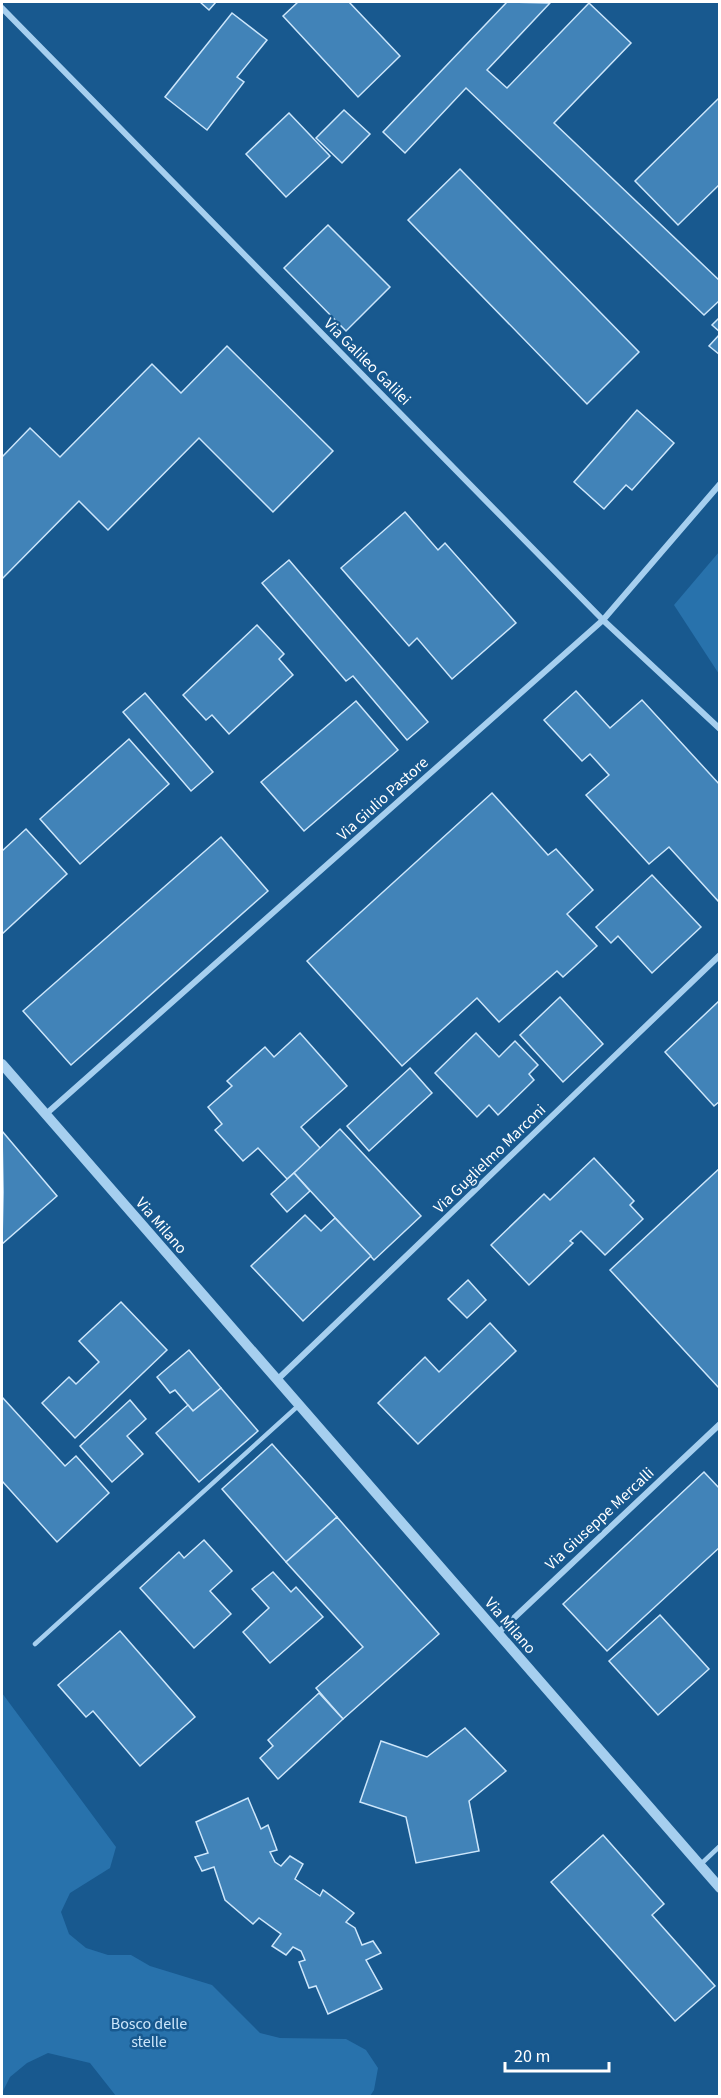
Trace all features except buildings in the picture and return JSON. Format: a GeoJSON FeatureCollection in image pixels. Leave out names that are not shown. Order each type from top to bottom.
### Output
{"type":"FeatureCollection","features":[{"type":"Feature","properties":{"kind":"street","name":"Via Galileo Galilei"},"geometry":{"type":"LineString","coordinates":[[2,8],[603,620],[720,729]]}},
{"type":"Feature","properties":{"kind":"street","name":"Via Giulio Pastore"},"geometry":{"type":"LineString","coordinates":[[46,1114],[603,620],[720,484]]}},
{"type":"Feature","properties":{"kind":"street","name":"Via Guglielmo Marconi"},"geometry":{"type":"LineString","coordinates":[[277,1380],[720,955]]}},
{"type":"Feature","properties":{"kind":"street","name":"Via Milano"},"geometry":{"type":"LineString","coordinates":[[2,1064],[720,1888]]}},
{"type":"Feature","properties":{"kind":"street","name":"Via Giuseppe Mercalli"},"geometry":{"type":"LineString","coordinates":[[498,1633],[720,1424]]}},
{"type":"Feature","properties":{"kind":"lane"},"geometry":{"type":"LineString","coordinates":[[35,1644],[299,1405]]}},
{"type":"Feature","properties":{"kind":"lane"},"geometry":{"type":"LineString","coordinates":[[699,1865],[720,1846]]}},
{"type":"Feature","properties":{"kind":"green space"},"geometry":{"type":"Polygon","coordinates":[[[719,552],[719,674],[674,605],[719,552]]]}},
{"type":"Feature","properties":{"kind":"green space","name":"Bosco delle stelle"},"geometry":{"type":"Polygon","coordinates":[[[2,1693],[116,1847],[110,1868],[70,1893],[61,1912],[69,1934],[86,1948],[108,1955],[131,1955],[150,1966],[212,1985],[260,2033],[280,2038],[346,2039],[366,2050],[378,2068],[374,2090],[370,2096],[116,2096],[90,2063],[48,2053],[27,2063],[10,2077],[2,2093],[2,1693]]]}}]}
